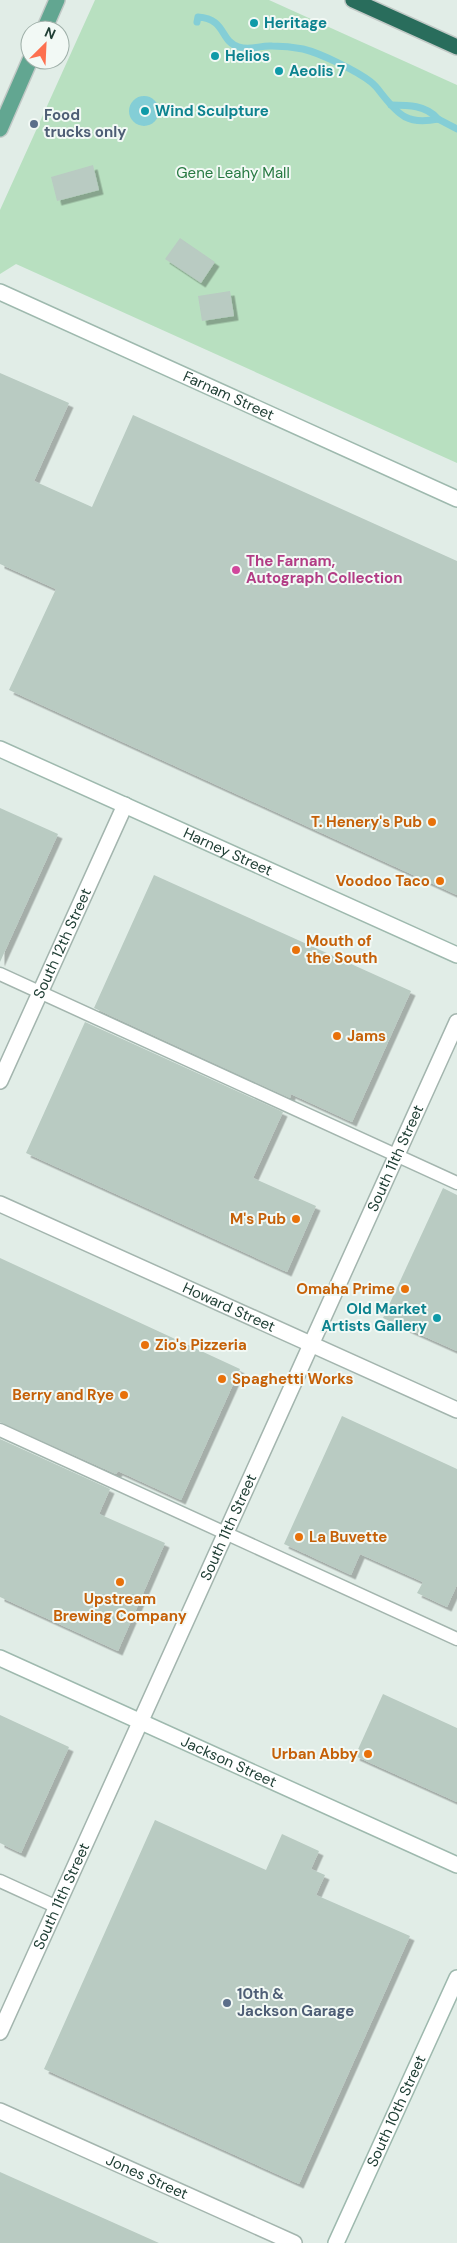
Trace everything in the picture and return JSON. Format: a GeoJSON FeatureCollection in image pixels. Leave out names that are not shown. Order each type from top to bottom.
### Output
{"type":"FeatureCollection","features":[{"type":"Feature","properties":{"kind":"highway"},"geometry":{"type":"LineString","coordinates":[[353,0],[457,47]]}},
{"type":"Feature","properties":{"kind":"main road"},"geometry":{"type":"LineString","coordinates":[[48,20],[57,0]]}},
{"type":"Feature","properties":{"kind":"main road"},"geometry":{"type":"LineString","coordinates":[[0,129],[26,70]]}},
{"type":"Feature","properties":{"kind":"street","name":"Farnam Street"},"geometry":{"type":"LineString","coordinates":[[0,292],[457,499]]}},
{"type":"Feature","properties":{"kind":"street","name":"Harney Street"},"geometry":{"type":"LineString","coordinates":[[0,749],[457,955]]}},
{"type":"Feature","properties":{"kind":"street","name":"South 12th Street"},"geometry":{"type":"LineString","coordinates":[[0,1081],[125,805]]}},
{"type":"Feature","properties":{"kind":"street","name":"South 11th Street"},"geometry":{"type":"LineString","coordinates":[[0,2032],[457,1022]]}},
{"type":"Feature","properties":{"kind":"street","name":"Howard Street"},"geometry":{"type":"LineString","coordinates":[[0,1204],[457,1410]]}},
{"type":"Feature","properties":{"kind":"street","name":"Jackson Street"},"geometry":{"type":"LineString","coordinates":[[0,1658],[457,1865]]}},
{"type":"Feature","properties":{"kind":"street","name":"South 10th Street"},"geometry":{"type":"LineString","coordinates":[[336,2243],[457,1978]]}},
{"type":"Feature","properties":{"kind":"street","name":"Jones Street"},"geometry":{"type":"LineString","coordinates":[[0,2111],[294,2243]]}},
{"type":"Feature","properties":{"kind":"lane"},"geometry":{"type":"LineString","coordinates":[[0,974],[457,1183]]}},
{"type":"Feature","properties":{"kind":"lane"},"geometry":{"type":"LineString","coordinates":[[0,1430],[457,1639]]}},
{"type":"Feature","properties":{"kind":"lane"},"geometry":{"type":"LineString","coordinates":[[0,1881],[57,1907]]}},
{"type":"Feature","properties":{"kind":"green space","name":"Gene Leahy Mall"},"geometry":{"type":"Polygon","coordinates":[[[95,0],[269,0],[457,85],[457,463],[16,264],[0,274],[0,210],[63,70],[70,70],[70,55],[95,0]]]}},
{"type":"Feature","properties":{"kind":"water"},"geometry":{"type":"Polygon","coordinates":[[[144,96],[155,100],[159,111],[155,122],[144,126],[133,122],[129,111],[133,100],[144,96]]]}},
{"type":"Feature","properties":{"kind":"building"},"geometry":{"type":"Polygon","coordinates":[[[93,165],[99,190],[57,201],[51,177],[93,165]]]}},
{"type":"Feature","properties":{"kind":"building"},"geometry":{"type":"Polygon","coordinates":[[[180,238],[215,262],[201,283],[165,259],[180,238]]]}},
{"type":"Feature","properties":{"kind":"building"},"geometry":{"type":"Polygon","coordinates":[[[230,291],[234,316],[202,321],[198,296],[230,291]]]}},
{"type":"Feature","properties":{"kind":"building"},"geometry":{"type":"Polygon","coordinates":[[[0,373],[69,403],[34,481],[92,507],[133,415],[457,561],[457,895],[9,690],[56,589],[0,564],[0,373]]]}},
{"type":"Feature","properties":{"kind":"building"},"geometry":{"type":"Polygon","coordinates":[[[0,808],[58,834],[0,962],[0,808]]]}},
{"type":"Feature","properties":{"kind":"building"},"geometry":{"type":"Polygon","coordinates":[[[154,875],[411,991],[352,1122],[291,1094],[290,1098],[94,1008],[154,875]]]}},
{"type":"Feature","properties":{"kind":"building"},"geometry":{"type":"Polygon","coordinates":[[[85,1022],[283,1112],[253,1178],[316,1206],[287,1272],[26,1153],[85,1022]]]}},
{"type":"Feature","properties":{"kind":"building"},"geometry":{"type":"Polygon","coordinates":[[[443,1188],[457,1195],[457,1351],[383,1318],[443,1188]]]}},
{"type":"Feature","properties":{"kind":"building"},"geometry":{"type":"Polygon","coordinates":[[[0,1258],[240,1369],[181,1500],[118,1471],[116,1474],[0,1422],[0,1258]]]}},
{"type":"Feature","properties":{"kind":"building"},"geometry":{"type":"Polygon","coordinates":[[[342,1416],[457,1469],[457,1585],[447,1607],[417,1593],[423,1582],[360,1554],[351,1575],[284,1544],[342,1416]]]}},
{"type":"Feature","properties":{"kind":"building"},"geometry":{"type":"Polygon","coordinates":[[[0,1439],[110,1489],[99,1514],[165,1543],[118,1651],[0,1597],[0,1439]]]}},
{"type":"Feature","properties":{"kind":"building"},"geometry":{"type":"Polygon","coordinates":[[[383,1694],[457,1728],[457,1802],[355,1756],[383,1694]]]}},
{"type":"Feature","properties":{"kind":"building"},"geometry":{"type":"Polygon","coordinates":[[[0,1715],[69,1747],[21,1853],[0,1843],[0,1715]]]}},
{"type":"Feature","properties":{"kind":"building","name":"10th & Jackson Garage"},"geometry":{"type":"Polygon","coordinates":[[[155,1820],[266,1870],[282,1834],[319,1851],[311,1869],[325,1875],[316,1895],[410,1936],[299,2184],[44,2069],[155,1820]]]}},
{"type":"Feature","properties":{"kind":"building"},"geometry":{"type":"Polygon","coordinates":[[[0,2172],[159,2243],[0,2243],[0,2172]]]}},
{"type":"Feature","properties":{"kind":"waterway"},"geometry":{"type":"LineString","coordinates":[[197,22],[198,17],[214,22],[228,40],[239,47],[288,47],[319,54],[371,82],[393,108],[405,117],[419,121],[438,119],[457,129]]}},
{"type":"Feature","properties":{"kind":"waterway"},"geometry":{"type":"LineString","coordinates":[[391,105],[422,108],[438,119]]}},
{"type":"Feature","properties":{"kind":"place","name":"Heritage"},"geometry":{"type":"Point","coordinates":[254,23]}},
{"type":"Feature","properties":{"kind":"place","name":"Helios"},"geometry":{"type":"Point","coordinates":[215,56]}},
{"type":"Feature","properties":{"kind":"place","name":"Aeolis 7"},"geometry":{"type":"Point","coordinates":[279,71]}},
{"type":"Feature","properties":{"kind":"place","name":"Wind Sculpture"},"geometry":{"type":"Point","coordinates":[145,111]}},
{"type":"Feature","properties":{"kind":"place","name":"Food trucks only"},"geometry":{"type":"Point","coordinates":[34,124]}},
{"type":"Feature","properties":{"kind":"place","name":"The Farnam, Autograph Collection"},"geometry":{"type":"Point","coordinates":[236,570]}},
{"type":"Feature","properties":{"kind":"place","name":"T. Henery's Pub"},"geometry":{"type":"Point","coordinates":[432,822]}},
{"type":"Feature","properties":{"kind":"place","name":"Voodoo Taco"},"geometry":{"type":"Point","coordinates":[440,881]}},
{"type":"Feature","properties":{"kind":"place","name":"Mouth of the South"},"geometry":{"type":"Point","coordinates":[296,950]}},
{"type":"Feature","properties":{"kind":"place","name":"Jams"},"geometry":{"type":"Point","coordinates":[337,1036]}},
{"type":"Feature","properties":{"kind":"place","name":"M's Pub"},"geometry":{"type":"Point","coordinates":[296,1219]}},
{"type":"Feature","properties":{"kind":"place","name":"Omaha Prime"},"geometry":{"type":"Point","coordinates":[405,1289]}},
{"type":"Feature","properties":{"kind":"place","name":"Old Market Artists Gallery"},"geometry":{"type":"Point","coordinates":[437,1318]}},
{"type":"Feature","properties":{"kind":"place","name":"Zio's Pizzeria"},"geometry":{"type":"Point","coordinates":[145,1345]}},
{"type":"Feature","properties":{"kind":"place","name":"Spaghetti Works"},"geometry":{"type":"Point","coordinates":[222,1379]}},
{"type":"Feature","properties":{"kind":"place","name":"Berry and Rye"},"geometry":{"type":"Point","coordinates":[124,1395]}},
{"type":"Feature","properties":{"kind":"place","name":"La Buvette"},"geometry":{"type":"Point","coordinates":[299,1537]}},
{"type":"Feature","properties":{"kind":"place","name":"Upstream Brewing Company"},"geometry":{"type":"Point","coordinates":[120,1582]}},
{"type":"Feature","properties":{"kind":"place","name":"Urban Abby"},"geometry":{"type":"Point","coordinates":[368,1754]}},
{"type":"Feature","properties":{"kind":"place","name":"10th & Jackson Garage"},"geometry":{"type":"Point","coordinates":[227,2003]}}]}
